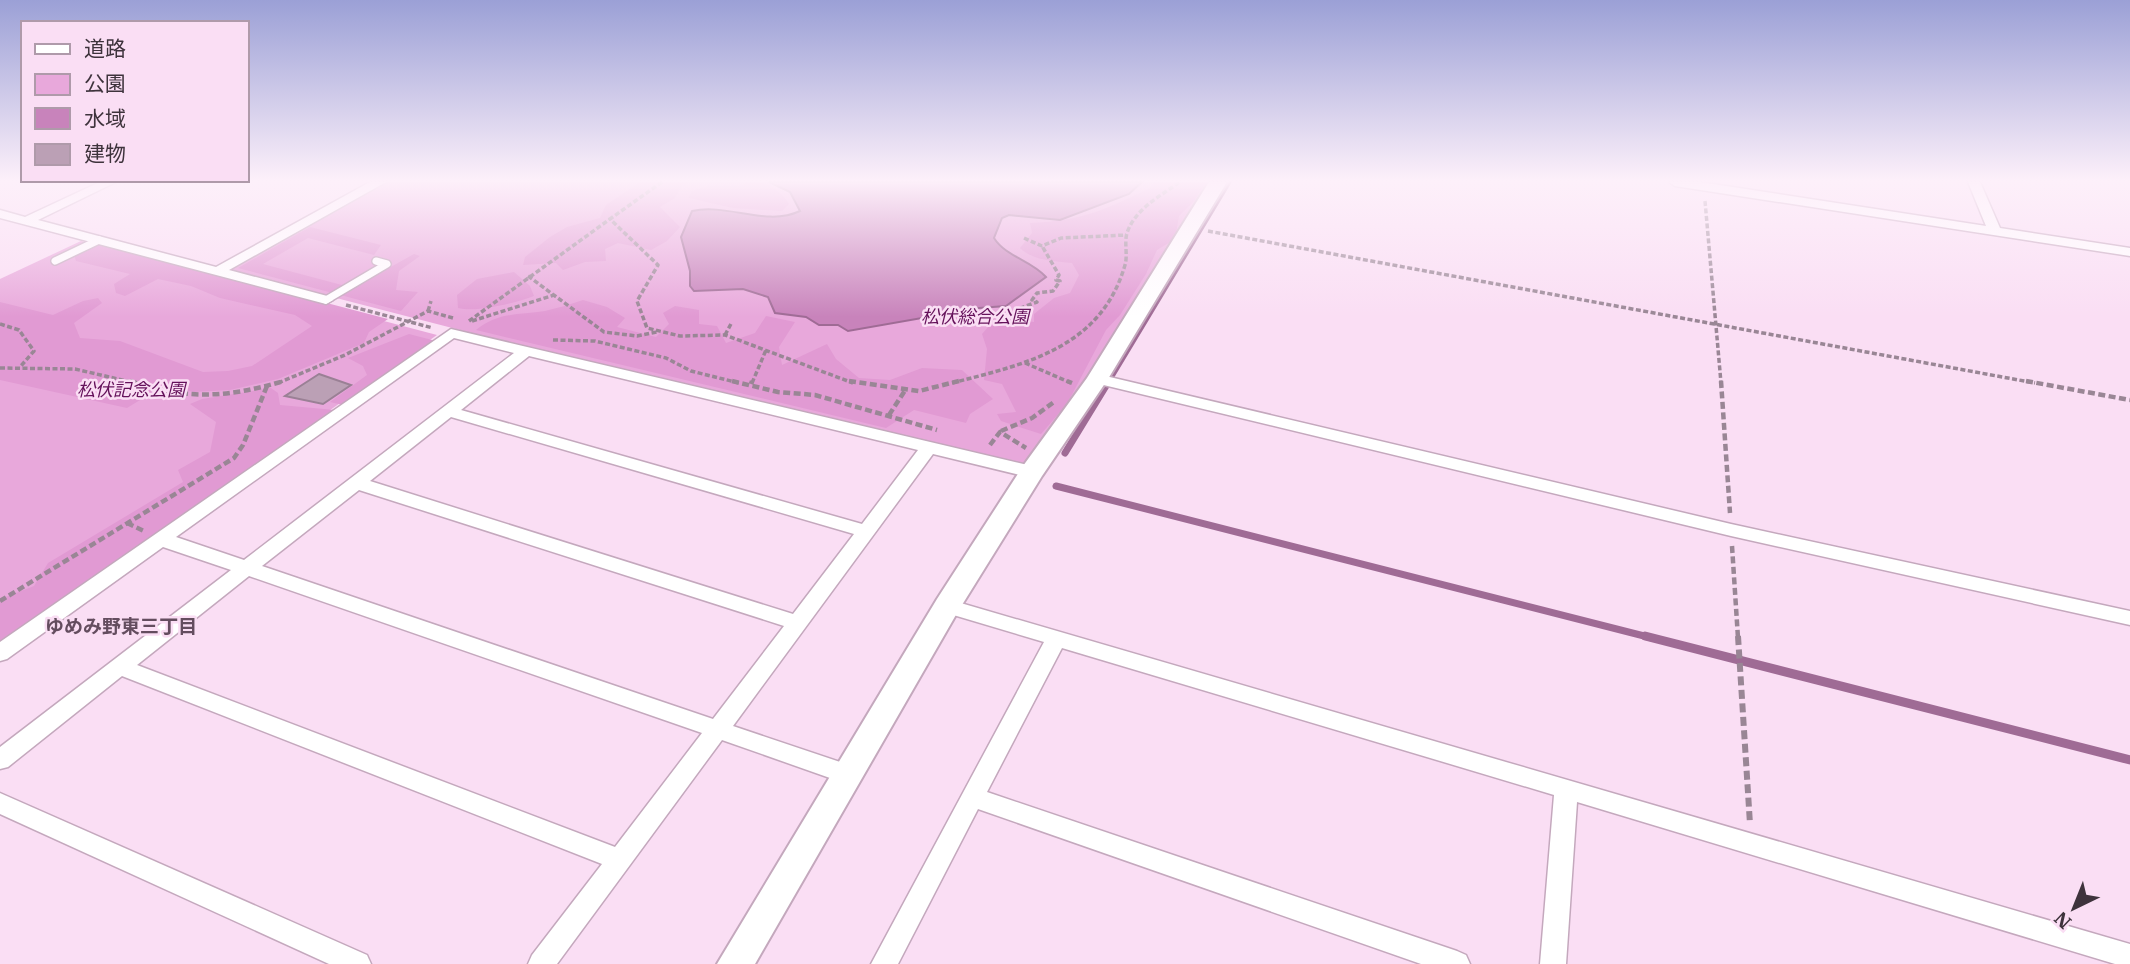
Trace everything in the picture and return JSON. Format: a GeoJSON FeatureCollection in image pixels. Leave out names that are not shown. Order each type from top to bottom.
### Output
{"type":"FeatureCollection","features":[{"type":"Feature","properties":{"kind":"street"},"geometry":{"type":"LineString","coordinates":[[44,227],[326,300]]}},
{"type":"Feature","properties":{"kind":"street"},"geometry":{"type":"LineString","coordinates":[[218,271],[298,227]]}},
{"type":"Feature","properties":{"kind":"street"},"geometry":{"type":"LineString","coordinates":[[735,964],[947,606],[1189,227]]}},
{"type":"Feature","properties":{"kind":"street"},"geometry":{"type":"LineString","coordinates":[[1969,227],[2130,252]]}},
{"type":"Feature","properties":{"kind":"street"},"geometry":{"type":"LineString","coordinates":[[1993,227],[1995,231]]}},
{"type":"Feature","properties":{"kind":"street"},"geometry":{"type":"LineString","coordinates":[[0,653],[453,325],[526,351],[935,439],[1032,472]]}},
{"type":"Feature","properties":{"kind":"street"},"geometry":{"type":"LineString","coordinates":[[0,760],[526,351]]}},
{"type":"Feature","properties":{"kind":"street"},"geometry":{"type":"LineString","coordinates":[[1089,384],[2130,618]]}},
{"type":"Feature","properties":{"kind":"street"},"geometry":{"type":"LineString","coordinates":[[448,411],[864,531]]}},
{"type":"Feature","properties":{"kind":"street"},"geometry":{"type":"LineString","coordinates":[[541,964],[935,439]]}},
{"type":"Feature","properties":{"kind":"street"},"geometry":{"type":"LineString","coordinates":[[356,482],[796,622]]}},
{"type":"Feature","properties":{"kind":"street"},"geometry":{"type":"LineString","coordinates":[[161,538],[847,774]]}},
{"type":"Feature","properties":{"kind":"street"},"geometry":{"type":"LineString","coordinates":[[947,606],[2130,956]]}},
{"type":"Feature","properties":{"kind":"street"},"geometry":{"type":"LineString","coordinates":[[891,962],[972,797],[1056,639]]}},
{"type":"Feature","properties":{"kind":"street"},"geometry":{"type":"LineString","coordinates":[[120,667],[618,859]]}},
{"type":"Feature","properties":{"kind":"street"},"geometry":{"type":"LineString","coordinates":[[1553,964],[1566,789]]}},
{"type":"Feature","properties":{"kind":"street"},"geometry":{"type":"LineString","coordinates":[[972,797],[1457,964]]}},
{"type":"Feature","properties":{"kind":"street"},"geometry":{"type":"LineString","coordinates":[[0,803],[358,964]]}},
{"type":"Feature","properties":{"kind":"lane"},"geometry":{"type":"LineString","coordinates":[[55,261],[99,240]]}},
{"type":"Feature","properties":{"kind":"lane"},"geometry":{"type":"LineString","coordinates":[[326,300],[387,264],[376,261]]}},
{"type":"Feature","properties":{"kind":"path"},"geometry":{"type":"LineString","coordinates":[[468,322],[599,227]]}},
{"type":"Feature","properties":{"kind":"path"},"geometry":{"type":"LineString","coordinates":[[617,227],[658,265],[650,283],[637,301],[647,328],[680,336],[725,335],[857,384],[919,391],[1024,363],[1068,344],[1094,323],[1115,290],[1126,263],[1126,235],[1130,227]]}},
{"type":"Feature","properties":{"kind":"path"},"geometry":{"type":"LineString","coordinates":[[1206,231],[2130,400]]}},
{"type":"Feature","properties":{"kind":"path"},"geometry":{"type":"LineString","coordinates":[[1042,246],[1061,239],[1126,235]]}},
{"type":"Feature","properties":{"kind":"path"},"geometry":{"type":"LineString","coordinates":[[1017,322],[1020,319],[1015,318],[1018,309],[1024,310],[1035,305],[1037,302],[1031,300],[1037,293],[1053,291],[1060,281],[1056,280],[1059,275],[1057,266],[1042,246],[1024,238]]}},
{"type":"Feature","properties":{"kind":"path"},"geometry":{"type":"LineString","coordinates":[[528,276],[604,332],[637,336],[661,331]]}},
{"type":"Feature","properties":{"kind":"path"},"geometry":{"type":"LineString","coordinates":[[468,322],[554,295]]}},
{"type":"Feature","properties":{"kind":"path"},"geometry":{"type":"LineString","coordinates":[[326,300],[407,321],[453,325]]}},
{"type":"Feature","properties":{"kind":"path"},"geometry":{"type":"LineString","coordinates":[[0,368],[86,370],[160,391],[194,396],[231,394],[267,386],[333,361],[428,311],[431,302]]}},
{"type":"Feature","properties":{"kind":"path"},"geometry":{"type":"LineString","coordinates":[[428,311],[453,325]]}},
{"type":"Feature","properties":{"kind":"path"},"geometry":{"type":"LineString","coordinates":[[468,322],[478,326]]}},
{"type":"Feature","properties":{"kind":"path"},"geometry":{"type":"LineString","coordinates":[[725,335],[732,322]]}},
{"type":"Feature","properties":{"kind":"path"},"geometry":{"type":"LineString","coordinates":[[0,324],[19,330],[34,351],[19,368]]}},
{"type":"Feature","properties":{"kind":"path"},"geometry":{"type":"LineString","coordinates":[[550,340],[596,341],[666,358],[691,371],[778,392],[816,395],[890,415],[935,439]]}},
{"type":"Feature","properties":{"kind":"path"},"geometry":{"type":"LineString","coordinates":[[751,385],[766,350]]}},
{"type":"Feature","properties":{"kind":"path"},"geometry":{"type":"LineString","coordinates":[[1024,363],[1089,384]]}},
{"type":"Feature","properties":{"kind":"path"},"geometry":{"type":"LineString","coordinates":[[0,601],[234,458],[243,445],[267,386]]}},
{"type":"Feature","properties":{"kind":"path"},"geometry":{"type":"LineString","coordinates":[[890,415],[906,389]]}},
{"type":"Feature","properties":{"kind":"path"},"geometry":{"type":"LineString","coordinates":[[1000,432],[1032,418],[1056,401]]}},
{"type":"Feature","properties":{"kind":"green space","name":"松伏総合公園"},"geometry":{"type":"Polygon","coordinates":[[[305,227],[1188,227],[1031,468],[491,338],[228,270],[305,227]]]}},
{"type":"Feature","properties":{"kind":"green space"},"geometry":{"type":"Polygon","coordinates":[[[310,227],[381,245],[374,255],[308,238],[263,264],[353,288],[414,254],[420,256],[399,271],[396,290],[418,292],[401,311],[238,268],[310,227]]]}},
{"type":"Feature","properties":{"kind":"green space"},"geometry":{"type":"Polygon","coordinates":[[[567,227],[680,227],[667,241],[651,250],[618,243],[605,249],[606,261],[585,262],[563,270],[556,263],[523,265],[525,257],[567,227]]]}},
{"type":"Feature","properties":{"kind":"green space"},"geometry":{"type":"Polygon","coordinates":[[[1031,227],[1177,227],[1175,239],[1157,250],[1146,274],[1120,315],[1106,330],[1067,404],[1041,434],[1001,421],[997,414],[1016,412],[1002,384],[984,380],[987,349],[982,334],[997,317],[1034,322],[1034,314],[1054,298],[1070,293],[1079,275],[1072,263],[1038,258],[1020,248],[1032,233],[1031,227]]]}},
{"type":"Feature","properties":{"kind":"green space","name":"松伏記念公園"},"geometry":{"type":"Polygon","coordinates":[[[81,241],[437,335],[0,642],[0,279],[81,241]]]}},
{"type":"Feature","properties":{"kind":"green space"},"geometry":{"type":"Polygon","coordinates":[[[98,243],[388,319],[369,332],[364,343],[278,379],[230,390],[194,392],[163,386],[127,408],[0,380],[0,302],[53,315],[83,301],[98,298],[102,303],[74,323],[80,338],[120,341],[203,372],[252,366],[312,326],[295,315],[220,298],[191,286],[158,279],[125,296],[116,293],[114,284],[130,274],[76,261],[74,255],[98,243]]]}},
{"type":"Feature","properties":{"kind":"green space"},"geometry":{"type":"Polygon","coordinates":[[[514,272],[530,286],[534,296],[485,308],[458,308],[457,295],[477,279],[514,272]]]}},
{"type":"Feature","properties":{"kind":"green space"},"geometry":{"type":"Polygon","coordinates":[[[583,300],[607,307],[625,318],[617,327],[656,337],[669,324],[663,313],[675,306],[699,310],[699,324],[717,326],[726,343],[755,333],[766,316],[795,322],[779,347],[782,365],[827,344],[836,359],[859,378],[890,380],[922,368],[962,370],[993,399],[970,414],[966,423],[914,410],[886,428],[476,330],[501,317],[545,311],[583,300]]]}},
{"type":"Feature","properties":{"kind":"green space"},"geometry":{"type":"Polygon","coordinates":[[[409,334],[436,341],[343,405],[330,402],[367,375],[363,366],[348,358],[409,334]]]}},
{"type":"Feature","properties":{"kind":"green space"},"geometry":{"type":"Polygon","coordinates":[[[271,388],[278,393],[280,405],[335,410],[0,647],[0,599],[34,586],[48,563],[183,482],[178,470],[210,452],[216,422],[190,404],[202,399],[271,388]]]}},
{"type":"Feature","properties":{"kind":"water"},"geometry":{"type":"Polygon","coordinates":[[[685,227],[998,227],[994,238],[999,244],[1046,277],[1006,306],[979,308],[848,331],[838,325],[819,325],[806,317],[775,313],[768,297],[743,289],[694,291],[690,286],[690,271],[681,237],[685,227]]]}},
{"type":"Feature","properties":{"kind":"building"},"geometry":{"type":"Polygon","coordinates":[[[319,374],[351,385],[323,404],[285,396],[319,374]]]}},
{"type":"Feature","properties":{"kind":"waterway"},"geometry":{"type":"LineString","coordinates":[[1108,383],[1202,227]]}},
{"type":"Feature","properties":{"kind":"waterway"},"geometry":{"type":"LineString","coordinates":[[1065,453],[1109,381]]}},
{"type":"Feature","properties":{"kind":"waterway"},"geometry":{"type":"LineString","coordinates":[[1056,486],[1652,638]]}},
{"type":"Feature","properties":{"kind":"waterway"},"geometry":{"type":"LineString","coordinates":[[1645,636],[2130,760]]}},
{"type":"Feature","properties":{"kind":"district","name":"ゆめみ野東三丁目"},"geometry":{"type":"Point","coordinates":[121,626]}}]}
